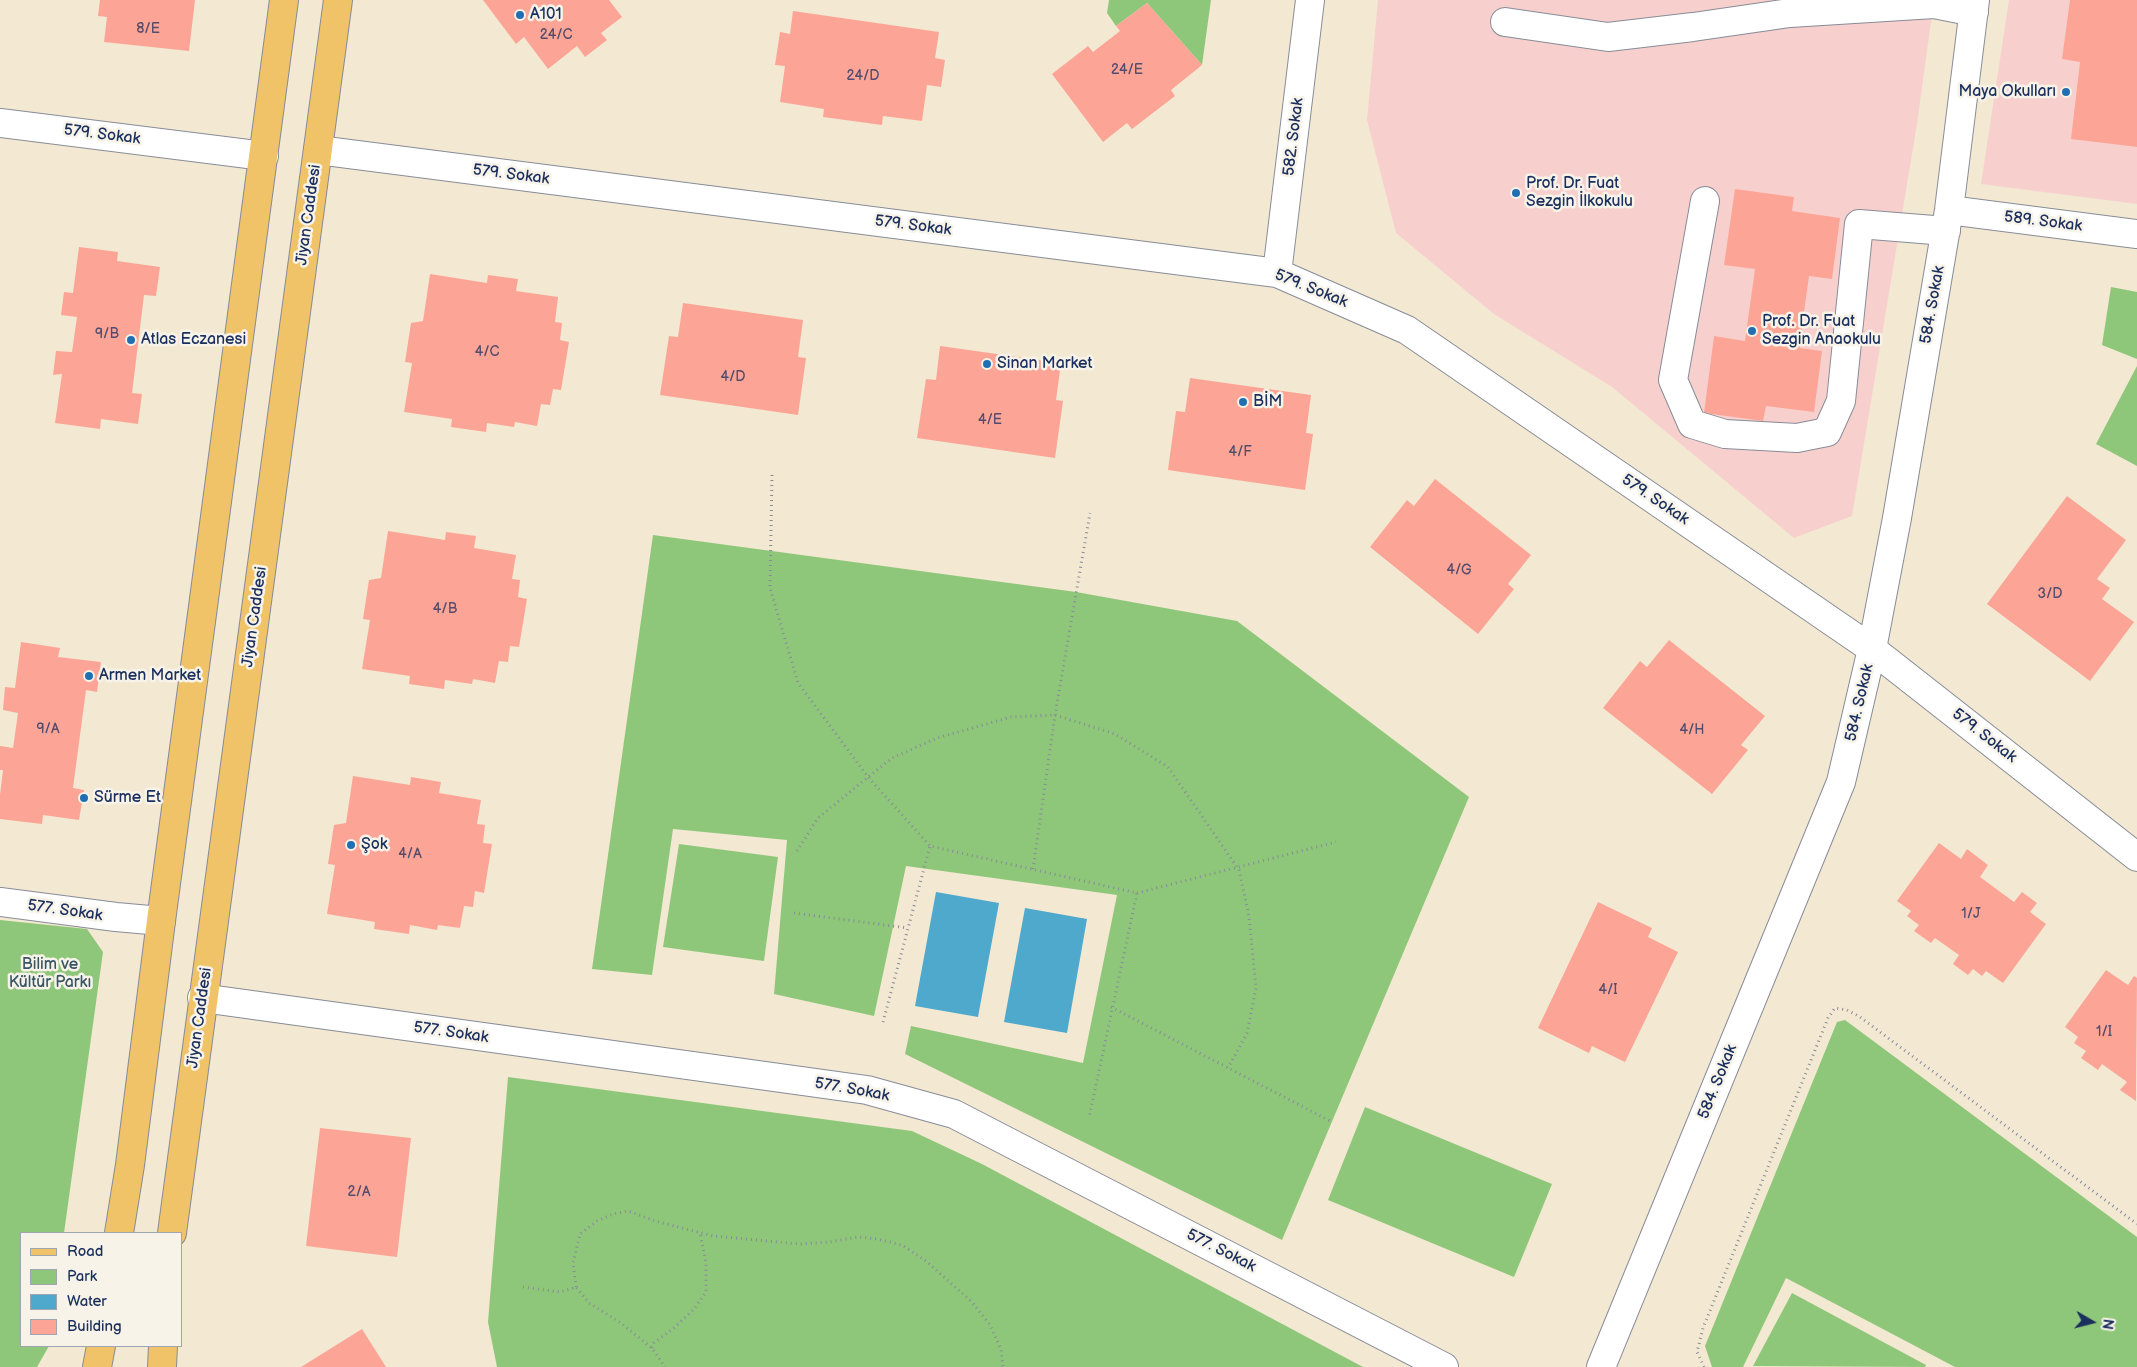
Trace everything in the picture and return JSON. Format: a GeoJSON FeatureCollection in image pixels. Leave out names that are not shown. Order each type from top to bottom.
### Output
{"type":"FeatureCollection","features":[{"type":"Feature","properties":{"kind":"main road"},"geometry":{"type":"LineString","coordinates":[[119,1232],[130,1165],[160,921],[284,0]]}},
{"type":"Feature","properties":{"kind":"main road","name":"Jiyan Caddesi"},"geometry":{"type":"LineString","coordinates":[[172,1232],[202,998],[338,0]]}},
{"type":"Feature","properties":{"kind":"main road"},"geometry":{"type":"LineString","coordinates":[[97,1367],[101,1347]]}},
{"type":"Feature","properties":{"kind":"main road"},"geometry":{"type":"LineString","coordinates":[[162,1367],[163,1347]]}},
{"type":"Feature","properties":{"kind":"street","name":"582. Sokak"},"geometry":{"type":"LineString","coordinates":[[1277,273],[1310,0]]}},
{"type":"Feature","properties":{"kind":"street"},"geometry":{"type":"LineString","coordinates":[[1504,22],[1608,36],[1694,27],[1790,12],[1934,4],[1974,6]]}},
{"type":"Feature","properties":{"kind":"street","name":"584. Sokak"},"geometry":{"type":"LineString","coordinates":[[1601,1367],[1841,782],[1872,649],[1897,518],[1948,220],[1974,6]]}},
{"type":"Feature","properties":{"kind":"street","name":"579. Sokak"},"geometry":{"type":"LineString","coordinates":[[0,123],[264,156]]}},
{"type":"Feature","properties":{"kind":"street","name":"579. Sokak"},"geometry":{"type":"LineString","coordinates":[[318,150],[1277,273],[1407,330],[1872,649],[2137,857]]}},
{"type":"Feature","properties":{"kind":"street","name":"589. Sokak"},"geometry":{"type":"LineString","coordinates":[[1705,201],[1673,380],[1692,424],[1725,434],[1797,438],[1827,432],[1840,401],[1859,224],[1948,220],[2137,234]]}},
{"type":"Feature","properties":{"kind":"street","name":"577. Sokak"},"geometry":{"type":"LineString","coordinates":[[0,902],[160,921]]}},
{"type":"Feature","properties":{"kind":"street","name":"577. Sokak"},"geometry":{"type":"LineString","coordinates":[[202,998],[867,1090],[954,1114],[1444,1367]]}},
{"type":"Feature","properties":{"kind":"path"},"geometry":{"type":"LineString","coordinates":[[772,475],[770,588],[798,683],[868,777],[930,846],[1137,893],[1336,842]]}},
{"type":"Feature","properties":{"kind":"path"},"geometry":{"type":"LineString","coordinates":[[1033,869],[1055,716],[1090,513]]}},
{"type":"Feature","properties":{"kind":"path"},"geometry":{"type":"LineString","coordinates":[[797,851],[818,818],[868,777],[892,758],[937,738],[1011,717],[1055,716],[1115,734],[1168,767],[1237,867],[1250,916],[1256,988],[1247,1033],[1228,1068]]}},
{"type":"Feature","properties":{"kind":"path"},"geometry":{"type":"LineString","coordinates":[[883,1022],[930,846]]}},
{"type":"Feature","properties":{"kind":"path"},"geometry":{"type":"LineString","coordinates":[[1089,1118],[1137,893]]}},
{"type":"Feature","properties":{"kind":"path"},"geometry":{"type":"LineString","coordinates":[[794,914],[908,928]]}},
{"type":"Feature","properties":{"kind":"path"},"geometry":{"type":"LineString","coordinates":[[1112,1007],[1332,1122]]}},
{"type":"Feature","properties":{"kind":"path"},"geometry":{"type":"LineString","coordinates":[[1704,1367],[1697,1352],[1703,1328],[1828,1018],[1835,1008],[1847,1010],[1860,1017],[2137,1224]]}},
{"type":"Feature","properties":{"kind":"path"},"geometry":{"type":"LineString","coordinates":[[665,1367],[652,1348],[618,1321],[589,1302],[576,1287],[573,1263],[580,1234],[597,1221],[614,1214],[628,1211],[655,1221],[700,1233],[800,1244],[830,1242],[858,1237],[902,1245],[926,1261],[972,1302],[990,1325],[1001,1349],[1003,1367]]}},
{"type":"Feature","properties":{"kind":"path"},"geometry":{"type":"LineString","coordinates":[[652,1348],[654,1343],[694,1309],[706,1292],[706,1263],[700,1233]]}},
{"type":"Feature","properties":{"kind":"path"},"geometry":{"type":"LineString","coordinates":[[523,1287],[560,1292],[576,1287]]}},
{"type":"Feature","properties":{"kind":"shaded area"},"geometry":{"type":"Polygon","coordinates":[[[1378,0],[1934,0],[1917,124],[1852,516],[1794,538],[1612,387],[1494,314],[1396,233],[1367,120],[1378,0]]]}},
{"type":"Feature","properties":{"kind":"shaded area","name":"Maya Okulları"},"geometry":{"type":"Polygon","coordinates":[[[2009,0],[2137,0],[2137,204],[1981,184],[2009,0]]]}},
{"type":"Feature","properties":{"kind":"green space"},"geometry":{"type":"Polygon","coordinates":[[[1109,0],[1211,0],[1202,65],[1147,3],[1116,26],[1107,13],[1109,0]]]}},
{"type":"Feature","properties":{"kind":"green space"},"geometry":{"type":"Polygon","coordinates":[[[2111,287],[2137,292],[2137,359],[2102,345],[2111,287]]]}},
{"type":"Feature","properties":{"kind":"green space"},"geometry":{"type":"Polygon","coordinates":[[[2137,366],[2137,466],[2096,444],[2137,366]]]}},
{"type":"Feature","properties":{"kind":"green space"},"geometry":{"type":"Polygon","coordinates":[[[653,535],[1076,592],[1237,621],[1469,797],[1282,1240],[905,1054],[911,1026],[1083,1063],[1117,895],[906,866],[874,1016],[774,994],[787,840],[673,829],[652,975],[592,969],[653,535]]]}},
{"type":"Feature","properties":{"kind":"green space"},"geometry":{"type":"Polygon","coordinates":[[[679,844],[778,857],[764,961],[663,947],[679,844]]]}},
{"type":"Feature","properties":{"kind":"green space","name":"Bilim ve Kültür Parkı"},"geometry":{"type":"Polygon","coordinates":[[[0,920],[87,929],[103,952],[64,1232],[20,1232],[20,1347],[48,1347],[37,1367],[0,1367],[0,920]]]}},
{"type":"Feature","properties":{"kind":"green space"},"geometry":{"type":"Polygon","coordinates":[[[1845,1020],[2137,1237],[2137,1367],[1955,1367],[1786,1278],[1743,1367],[1712,1367],[1705,1346],[1837,1022],[1845,1020]]]}},
{"type":"Feature","properties":{"kind":"green space"},"geometry":{"type":"Polygon","coordinates":[[[508,1077],[912,1131],[982,1164],[1363,1367],[497,1367],[488,1322],[508,1077]]]}},
{"type":"Feature","properties":{"kind":"green space"},"geometry":{"type":"Polygon","coordinates":[[[1365,1107],[1552,1184],[1514,1277],[1328,1200],[1365,1107]]]}},
{"type":"Feature","properties":{"kind":"green space"},"geometry":{"type":"Polygon","coordinates":[[[1792,1293],[1926,1365],[1925,1367],[1753,1366],[1792,1293]]]}},
{"type":"Feature","properties":{"kind":"water"},"geometry":{"type":"Polygon","coordinates":[[[936,892],[999,903],[978,1017],[915,1006],[936,892]]]}},
{"type":"Feature","properties":{"kind":"water"},"geometry":{"type":"Polygon","coordinates":[[[1025,908],[1087,919],[1067,1033],[1004,1022],[1025,908]]]}},
{"type":"Feature","properties":{"kind":"building"},"geometry":{"type":"Polygon","coordinates":[[[100,0],[195,0],[189,51],[104,42],[107,17],[98,16],[100,0]]]}},
{"type":"Feature","properties":{"kind":"building"},"geometry":{"type":"Polygon","coordinates":[[[483,0],[609,0],[622,17],[601,33],[607,40],[585,57],[577,46],[548,69],[524,37],[516,44],[483,0]]]}},
{"type":"Feature","properties":{"kind":"building"},"geometry":{"type":"Polygon","coordinates":[[[2070,0],[2137,0],[2137,147],[2071,139],[2080,62],[2062,59],[2070,0]]]}},
{"type":"Feature","properties":{"kind":"building"},"geometry":{"type":"Polygon","coordinates":[[[1147,3],[1202,65],[1171,90],[1175,96],[1132,129],[1127,123],[1103,142],[1052,74],[1088,46],[1093,52],[1120,31],[1116,26],[1147,3]]]}},
{"type":"Feature","properties":{"kind":"building"},"geometry":{"type":"Polygon","coordinates":[[[793,11],[939,32],[935,58],[945,60],[941,87],[927,85],[922,121],[883,116],[882,125],[823,117],[824,109],[780,102],[785,66],[775,65],[780,32],[790,34],[793,11]]]}},
{"type":"Feature","properties":{"kind":"building"},"geometry":{"type":"Polygon","coordinates":[[[1735,189],[1794,197],[1792,211],[1840,218],[1832,279],[1809,276],[1804,312],[1800,348],[1822,351],[1814,412],[1766,406],[1763,421],[1704,413],[1714,336],[1745,341],[1755,269],[1724,265],[1735,189]]]}},
{"type":"Feature","properties":{"kind":"building"},"geometry":{"type":"Polygon","coordinates":[[[79,247],[118,252],[117,261],[160,267],[156,296],[144,295],[132,393],[142,394],[138,424],[101,419],[100,429],[55,423],[62,374],[53,375],[56,351],[72,352],[77,317],[61,315],[64,292],[73,293],[79,247]]]}},
{"type":"Feature","properties":{"kind":"building"},"geometry":{"type":"Polygon","coordinates":[[[430,274],[487,283],[488,275],[518,279],[516,291],[558,297],[555,322],[562,323],[560,340],[569,342],[561,390],[553,389],[550,405],[541,404],[537,426],[515,422],[514,427],[487,423],[486,432],[451,427],[452,419],[404,412],[412,363],[405,362],[411,323],[423,321],[430,274]]]}},
{"type":"Feature","properties":{"kind":"building"},"geometry":{"type":"Polygon","coordinates":[[[683,303],[803,320],[798,357],[806,358],[798,415],[660,395],[669,336],[678,337],[683,303]]]}},
{"type":"Feature","properties":{"kind":"building"},"geometry":{"type":"Polygon","coordinates":[[[940,346],[1061,363],[1056,400],[1063,401],[1055,458],[917,438],[926,379],[936,380],[940,346]]]}},
{"type":"Feature","properties":{"kind":"building"},"geometry":{"type":"Polygon","coordinates":[[[1190,378],[1311,395],[1306,433],[1313,434],[1305,490],[1168,470],[1176,411],[1185,412],[1190,378]]]}},
{"type":"Feature","properties":{"kind":"building"},"geometry":{"type":"Polygon","coordinates":[[[1435,479],[1531,555],[1508,584],[1514,589],[1478,634],[1370,547],[1407,500],[1414,506],[1435,479]]]}},
{"type":"Feature","properties":{"kind":"building"},"geometry":{"type":"Polygon","coordinates":[[[2067,496],[2126,540],[2097,579],[2110,588],[2102,599],[2134,622],[2090,681],[1987,604],[2067,496]]]}},
{"type":"Feature","properties":{"kind":"building"},"geometry":{"type":"Polygon","coordinates":[[[388,531],[445,540],[446,532],[476,536],[474,548],[516,555],[512,579],[520,580],[518,597],[527,599],[519,647],[510,646],[508,662],[499,661],[495,683],[473,679],[472,684],[445,680],[444,689],[409,684],[410,676],[362,669],[370,620],[363,619],[369,580],[381,578],[388,531]]]}},
{"type":"Feature","properties":{"kind":"building"},"geometry":{"type":"Polygon","coordinates":[[[1669,640],[1765,716],[1741,745],[1748,750],[1712,794],[1603,708],[1640,661],[1647,667],[1669,640]]]}},
{"type":"Feature","properties":{"kind":"building"},"geometry":{"type":"Polygon","coordinates":[[[21,642],[60,648],[58,657],[101,662],[97,692],[86,690],[73,788],[84,790],[79,820],[43,815],[42,824],[0,819],[3,770],[0,770],[0,746],[13,748],[18,713],[3,710],[5,687],[15,688],[21,642]]]}},
{"type":"Feature","properties":{"kind":"building"},"geometry":{"type":"Polygon","coordinates":[[[353,776],[410,785],[411,777],[441,782],[439,793],[481,800],[477,824],[485,825],[483,843],[492,844],[484,893],[475,891],[473,907],[464,906],[460,928],[438,925],[437,930],[410,925],[409,934],[374,929],[375,922],[327,914],[335,865],[328,864],[334,825],[346,823],[353,776]]]}},
{"type":"Feature","properties":{"kind":"building"},"geometry":{"type":"Polygon","coordinates":[[[1939,843],[1961,859],[1967,849],[1988,865],[1980,877],[2014,902],[2022,892],[2037,903],[2030,912],[2046,924],[2003,983],[1986,971],[1982,976],[1973,969],[1968,975],[1953,964],[1959,955],[1935,938],[1931,943],[1914,931],[1919,925],[1907,916],[1911,911],[1897,901],[1939,843]]]}},
{"type":"Feature","properties":{"kind":"building"},"geometry":{"type":"Polygon","coordinates":[[[1598,902],[1652,928],[1648,937],[1678,952],[1625,1062],[1592,1046],[1589,1053],[1538,1028],[1598,902]]]}},
{"type":"Feature","properties":{"kind":"building"},"geometry":{"type":"Polygon","coordinates":[[[2106,970],[2128,985],[2134,976],[2137,978],[2136,1101],[2120,1090],[2127,1082],[2102,1064],[2098,1070],[2081,1058],[2086,1051],[2074,1043],[2078,1037],[2065,1027],[2106,970]]]}},
{"type":"Feature","properties":{"kind":"building"},"geometry":{"type":"Polygon","coordinates":[[[320,1128],[411,1138],[397,1257],[306,1246],[320,1128]]]}},
{"type":"Feature","properties":{"kind":"building"},"geometry":{"type":"Polygon","coordinates":[[[362,1329],[386,1367],[301,1367],[362,1329]]]}},
{"type":"Feature","properties":{"kind":"place","name":"A101"},"geometry":{"type":"Point","coordinates":[520,15]}},
{"type":"Feature","properties":{"kind":"place","name":"Maya Okulları"},"geometry":{"type":"Point","coordinates":[2066,92]}},
{"type":"Feature","properties":{"kind":"place","name":"Prof. Dr. Fuat Sezgin İlkokulu"},"geometry":{"type":"Point","coordinates":[1516,193]}},
{"type":"Feature","properties":{"kind":"place","name":"Prof. Dr. Fuat Sezgin Anaokulu"},"geometry":{"type":"Point","coordinates":[1752,331]}},
{"type":"Feature","properties":{"kind":"place","name":"Atlas Eczanesi"},"geometry":{"type":"Point","coordinates":[131,340]}},
{"type":"Feature","properties":{"kind":"place","name":"Sinan Market"},"geometry":{"type":"Point","coordinates":[987,364]}},
{"type":"Feature","properties":{"kind":"place","name":"BİM"},"geometry":{"type":"Point","coordinates":[1243,402]}},
{"type":"Feature","properties":{"kind":"place","name":"Armen Market"},"geometry":{"type":"Point","coordinates":[89,676]}},
{"type":"Feature","properties":{"kind":"place","name":"Sürme Et"},"geometry":{"type":"Point","coordinates":[84,798]}},
{"type":"Feature","properties":{"kind":"place","name":"Şok"},"geometry":{"type":"Point","coordinates":[351,845]}}]}
